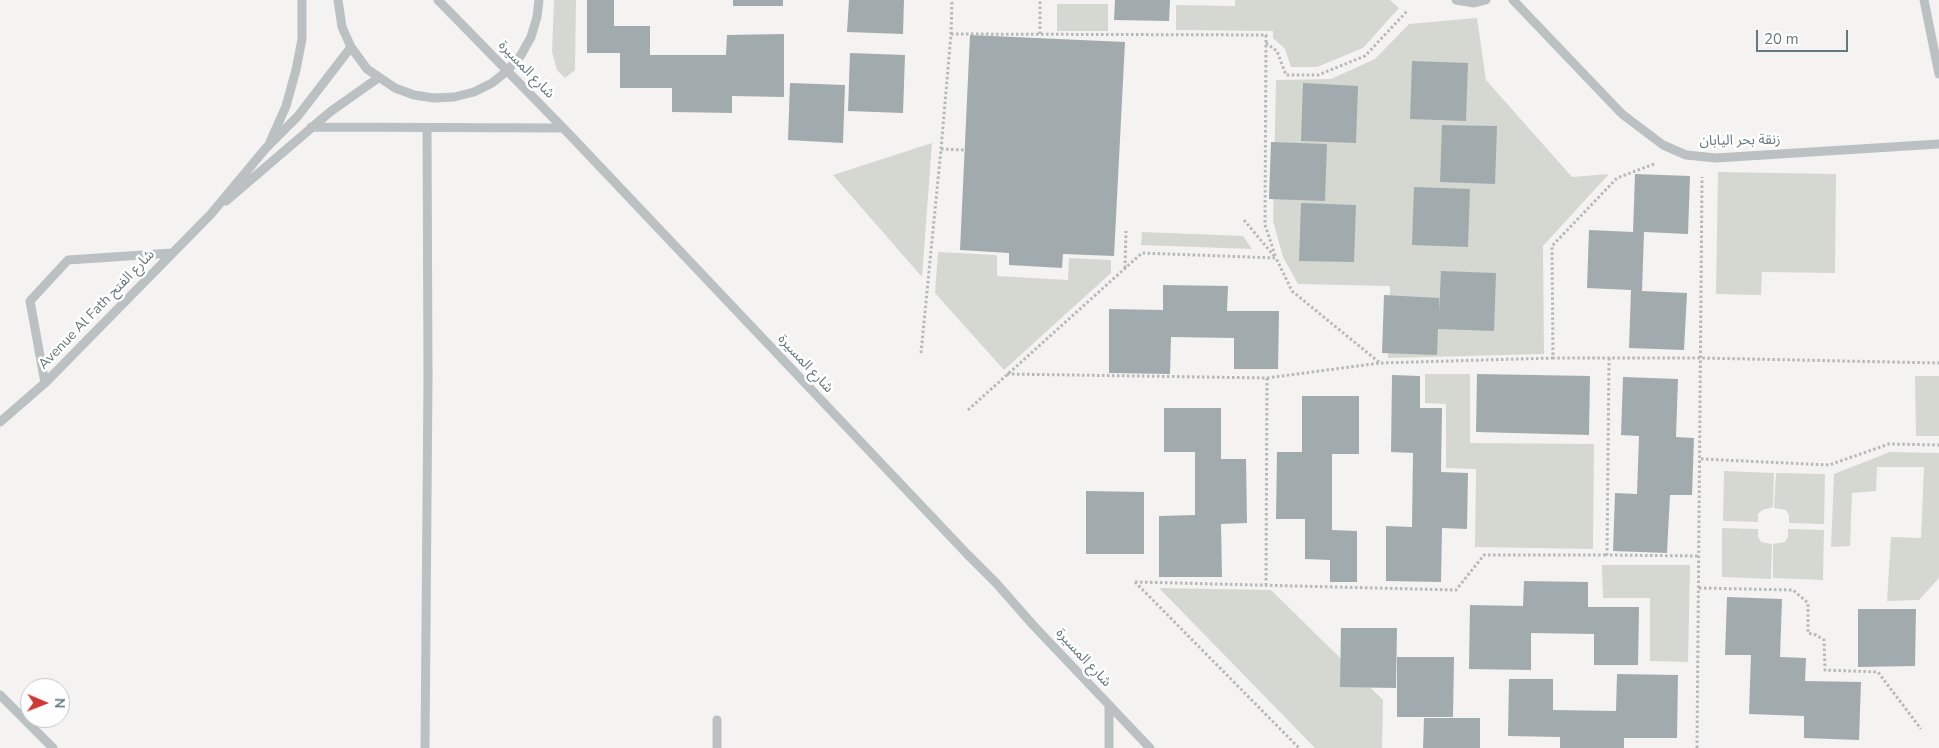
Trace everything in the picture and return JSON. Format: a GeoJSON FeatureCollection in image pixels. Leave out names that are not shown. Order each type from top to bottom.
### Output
{"type":"FeatureCollection","features":[{"type":"Feature","properties":{"kind":"street"},"geometry":{"type":"LineString","coordinates":[[266,148],[282,116],[296,70],[302,39],[302,0]]}},
{"type":"Feature","properties":{"kind":"street"},"geometry":{"type":"LineString","coordinates":[[338,0],[342,27],[351,47],[367,69],[395,88],[414,95],[434,98],[454,97],[474,92],[492,83],[507,71],[521,55],[531,37],[537,17],[539,0]]}},
{"type":"Feature","properties":{"kind":"street","name":"شارع المسيرة"},"geometry":{"type":"LineString","coordinates":[[438,0],[563,128],[997,584],[1150,748]]}},
{"type":"Feature","properties":{"kind":"street"},"geometry":{"type":"LineString","coordinates":[[1456,0],[1474,3],[1486,0]]}},
{"type":"Feature","properties":{"kind":"street","name":"زنقة بحر اليابان"},"geometry":{"type":"LineString","coordinates":[[1513,0],[1622,114],[1663,145],[1682,153],[1726,157],[1939,144]]}},
{"type":"Feature","properties":{"kind":"street"},"geometry":{"type":"LineString","coordinates":[[1924,0],[1939,74]]}},
{"type":"Feature","properties":{"kind":"street","name":"Avenue Al Fath شارع الفتح"},"geometry":{"type":"LineString","coordinates":[[211,214],[266,148],[312,99],[351,47]]}},
{"type":"Feature","properties":{"kind":"street","name":"Avenue Al Fath شارع الفتح"},"geometry":{"type":"LineString","coordinates":[[0,422],[44,383],[211,214],[311,128],[351,96],[378,78]]}},
{"type":"Feature","properties":{"kind":"street"},"geometry":{"type":"LineString","coordinates":[[311,128],[563,128]]}},
{"type":"Feature","properties":{"kind":"street"},"geometry":{"type":"LineString","coordinates":[[425,748],[428,387],[427,128]]}},
{"type":"Feature","properties":{"kind":"street"},"geometry":{"type":"LineString","coordinates":[[44,383],[30,301],[68,260],[172,253]]}},
{"type":"Feature","properties":{"kind":"street"},"geometry":{"type":"LineString","coordinates":[[0,695],[54,748]]}},
{"type":"Feature","properties":{"kind":"street"},"geometry":{"type":"LineString","coordinates":[[1109,705],[1110,748]]}},
{"type":"Feature","properties":{"kind":"street"},"geometry":{"type":"LineString","coordinates":[[716,748],[717,720]]}},
{"type":"Feature","properties":{"kind":"path"},"geometry":{"type":"LineString","coordinates":[[921,353],[941,149],[951,34],[952,0]]}},
{"type":"Feature","properties":{"kind":"path"},"geometry":{"type":"LineString","coordinates":[[1040,0],[1040,34]]}},
{"type":"Feature","properties":{"kind":"path"},"geometry":{"type":"LineString","coordinates":[[1266,43],[1277,52],[1286,75],[1318,75],[1365,56],[1408,10]]}},
{"type":"Feature","properties":{"kind":"path"},"geometry":{"type":"LineString","coordinates":[[951,34],[1266,35],[1265,225],[1276,258],[1292,291],[1380,363]]}},
{"type":"Feature","properties":{"kind":"path"},"geometry":{"type":"LineString","coordinates":[[941,149],[964,150]]}},
{"type":"Feature","properties":{"kind":"path"},"geometry":{"type":"LineString","coordinates":[[1552,358],[1552,246],[1617,178],[1682,153]]}},
{"type":"Feature","properties":{"kind":"path"},"geometry":{"type":"LineString","coordinates":[[1697,748],[1701,459],[1702,156]]}},
{"type":"Feature","properties":{"kind":"path"},"geometry":{"type":"LineString","coordinates":[[1244,220],[1276,258]]}},
{"type":"Feature","properties":{"kind":"path"},"geometry":{"type":"LineString","coordinates":[[1124,268],[1126,231]]}},
{"type":"Feature","properties":{"kind":"path"},"geometry":{"type":"LineString","coordinates":[[968,410],[1142,253],[1276,258]]}},
{"type":"Feature","properties":{"kind":"path"},"geometry":{"type":"LineString","coordinates":[[1007,374],[1267,378],[1380,363],[1552,358],[1701,358],[1939,363]]}},
{"type":"Feature","properties":{"kind":"path"},"geometry":{"type":"LineString","coordinates":[[1607,555],[1609,358]]}},
{"type":"Feature","properties":{"kind":"path"},"geometry":{"type":"LineString","coordinates":[[1266,585],[1267,378]]}},
{"type":"Feature","properties":{"kind":"path"},"geometry":{"type":"LineString","coordinates":[[1701,459],[1829,465],[1889,444],[1939,445]]}},
{"type":"Feature","properties":{"kind":"path"},"geometry":{"type":"LineString","coordinates":[[1299,748],[1135,582],[1456,590],[1484,555],[1699,556]]}},
{"type":"Feature","properties":{"kind":"path"},"geometry":{"type":"LineString","coordinates":[[1699,588],[1794,590],[1808,603],[1808,633],[1824,640],[1825,670],[1878,672],[1921,729]]}},
{"type":"Feature","properties":{"kind":"shaded area"},"geometry":{"type":"Polygon","coordinates":[[[554,0],[576,0],[575,70],[565,78],[557,70],[552,52],[554,0]]]}},
{"type":"Feature","properties":{"kind":"shaded area"},"geometry":{"type":"Polygon","coordinates":[[[1235,0],[1390,0],[1399,8],[1363,48],[1317,67],[1291,67],[1285,49],[1273,38],[1273,31],[1176,30],[1176,5],[1235,6],[1235,0]]]}},
{"type":"Feature","properties":{"kind":"shaded area"},"geometry":{"type":"Polygon","coordinates":[[[1057,4],[1108,4],[1108,31],[1057,31],[1057,4]]]}},
{"type":"Feature","properties":{"kind":"shaded area"},"geometry":{"type":"Polygon","coordinates":[[[1477,18],[1486,80],[1572,177],[1609,174],[1543,246],[1544,354],[1388,358],[1390,286],[1298,284],[1283,257],[1273,221],[1276,80],[1331,79],[1375,59],[1409,24],[1477,18]]]}},
{"type":"Feature","properties":{"kind":"shaded area"},"geometry":{"type":"Polygon","coordinates":[[[932,143],[922,277],[833,175],[932,143]]]}},
{"type":"Feature","properties":{"kind":"shaded area"},"geometry":{"type":"Polygon","coordinates":[[[1718,172],[1836,174],[1835,273],[1762,272],[1761,295],[1716,294],[1718,172]]]}},
{"type":"Feature","properties":{"kind":"shaded area"},"geometry":{"type":"Polygon","coordinates":[[[1142,232],[1243,236],[1252,249],[1141,245],[1142,232]]]}},
{"type":"Feature","properties":{"kind":"shaded area"},"geometry":{"type":"Polygon","coordinates":[[[938,252],[997,255],[997,276],[1068,280],[1069,258],[1111,260],[1111,273],[1004,370],[935,293],[938,252]]]}},
{"type":"Feature","properties":{"kind":"shaded area"},"geometry":{"type":"Polygon","coordinates":[[[1425,374],[1470,374],[1470,443],[1594,444],[1593,549],[1475,547],[1476,469],[1446,468],[1446,404],[1425,403],[1425,374]]]}},
{"type":"Feature","properties":{"kind":"shaded area"},"geometry":{"type":"Polygon","coordinates":[[[1915,376],[1939,376],[1939,436],[1916,436],[1915,376]]]}},
{"type":"Feature","properties":{"kind":"shaded area"},"geometry":{"type":"Polygon","coordinates":[[[1890,452],[1939,453],[1939,578],[1919,600],[1887,601],[1891,537],[1921,538],[1924,467],[1877,467],[1876,491],[1852,493],[1850,546],[1831,547],[1834,474],[1890,452]]]}},
{"type":"Feature","properties":{"kind":"shaded area"},"geometry":{"type":"Polygon","coordinates":[[[1724,471],[1774,473],[1773,507],[1762,510],[1758,514],[1758,522],[1723,521],[1724,471]]]}},
{"type":"Feature","properties":{"kind":"shaded area"},"geometry":{"type":"Polygon","coordinates":[[[1776,473],[1825,474],[1824,524],[1789,523],[1789,515],[1786,510],[1774,508],[1776,473]]]}},
{"type":"Feature","properties":{"kind":"shaded area"},"geometry":{"type":"Polygon","coordinates":[[[1722,528],[1758,529],[1758,536],[1761,542],[1772,544],[1771,579],[1722,577],[1722,528]]]}},
{"type":"Feature","properties":{"kind":"shaded area"},"geometry":{"type":"Polygon","coordinates":[[[1788,529],[1824,530],[1823,580],[1773,578],[1773,544],[1785,542],[1788,537],[1788,529]]]}},
{"type":"Feature","properties":{"kind":"shaded area"},"geometry":{"type":"Polygon","coordinates":[[[1602,565],[1690,565],[1688,662],[1650,661],[1650,598],[1603,598],[1602,565]]]}},
{"type":"Feature","properties":{"kind":"shaded area"},"geometry":{"type":"Polygon","coordinates":[[[1159,588],[1271,590],[1383,700],[1382,748],[1315,748],[1159,588]]]}},
{"type":"Feature","properties":{"kind":"building"},"geometry":{"type":"Polygon","coordinates":[[[587,0],[614,0],[614,26],[650,26],[650,55],[726,55],[727,35],[784,34],[784,97],[732,96],[732,113],[672,112],[672,88],[620,88],[620,53],[587,53],[587,0]]]}},
{"type":"Feature","properties":{"kind":"building"},"geometry":{"type":"Polygon","coordinates":[[[733,0],[783,0],[783,6],[733,6],[733,0]]]}},
{"type":"Feature","properties":{"kind":"building"},"geometry":{"type":"Polygon","coordinates":[[[849,0],[904,0],[903,34],[847,32],[849,0]]]}},
{"type":"Feature","properties":{"kind":"building"},"geometry":{"type":"Polygon","coordinates":[[[1115,0],[1170,0],[1169,21],[1114,20],[1115,0]]]}},
{"type":"Feature","properties":{"kind":"building"},"geometry":{"type":"Polygon","coordinates":[[[970,35],[1125,42],[1114,256],[1063,254],[1062,268],[1009,265],[1009,253],[960,250],[970,35]]]}},
{"type":"Feature","properties":{"kind":"building"},"geometry":{"type":"Polygon","coordinates":[[[850,53],[905,55],[903,113],[848,111],[850,53]]]}},
{"type":"Feature","properties":{"kind":"building"},"geometry":{"type":"Polygon","coordinates":[[[1412,61],[1468,63],[1466,121],[1410,119],[1412,61]]]}},
{"type":"Feature","properties":{"kind":"building"},"geometry":{"type":"Polygon","coordinates":[[[790,83],[845,85],[843,143],[788,140],[790,83]]]}},
{"type":"Feature","properties":{"kind":"building"},"geometry":{"type":"Polygon","coordinates":[[[1303,83],[1358,86],[1356,143],[1301,141],[1303,83]]]}},
{"type":"Feature","properties":{"kind":"building"},"geometry":{"type":"Polygon","coordinates":[[[1442,125],[1497,126],[1495,184],[1440,182],[1442,125]]]}},
{"type":"Feature","properties":{"kind":"building"},"geometry":{"type":"Polygon","coordinates":[[[1271,142],[1327,144],[1325,201],[1269,199],[1271,142]]]}},
{"type":"Feature","properties":{"kind":"building"},"geometry":{"type":"Polygon","coordinates":[[[1635,174],[1690,176],[1688,234],[1644,232],[1642,291],[1687,293],[1684,350],[1629,348],[1631,290],[1587,288],[1589,230],[1633,232],[1635,174]]]}},
{"type":"Feature","properties":{"kind":"building"},"geometry":{"type":"Polygon","coordinates":[[[1414,187],[1470,189],[1468,247],[1412,245],[1414,187]]]}},
{"type":"Feature","properties":{"kind":"building"},"geometry":{"type":"Polygon","coordinates":[[[1301,203],[1356,205],[1354,262],[1299,261],[1301,203]]]}},
{"type":"Feature","properties":{"kind":"building"},"geometry":{"type":"Polygon","coordinates":[[[1441,271],[1496,273],[1494,331],[1438,329],[1437,355],[1382,353],[1384,295],[1439,298],[1439,313],[1441,271]]]}},
{"type":"Feature","properties":{"kind":"building"},"geometry":{"type":"Polygon","coordinates":[[[1163,285],[1228,286],[1227,311],[1279,311],[1278,369],[1234,369],[1234,338],[1171,337],[1170,374],[1109,373],[1109,309],[1163,310],[1163,285]]]}},
{"type":"Feature","properties":{"kind":"building"},"geometry":{"type":"Polygon","coordinates":[[[1477,374],[1590,376],[1589,435],[1476,432],[1477,374]]]}},
{"type":"Feature","properties":{"kind":"building"},"geometry":{"type":"Polygon","coordinates":[[[1392,375],[1420,376],[1420,408],[1442,408],[1441,472],[1468,473],[1467,529],[1442,528],[1441,582],[1386,581],[1386,526],[1412,527],[1413,453],[1391,452],[1392,375]]]}},
{"type":"Feature","properties":{"kind":"building"},"geometry":{"type":"Polygon","coordinates":[[[1623,377],[1678,379],[1676,437],[1694,438],[1692,495],[1670,495],[1667,553],[1613,551],[1615,493],[1637,494],[1639,436],[1621,435],[1623,377]]]}},
{"type":"Feature","properties":{"kind":"building"},"geometry":{"type":"Polygon","coordinates":[[[1302,396],[1359,396],[1359,454],[1332,454],[1332,530],[1357,531],[1357,582],[1330,582],[1330,560],[1305,559],[1305,519],[1276,519],[1277,452],[1302,452],[1302,396]]]}},
{"type":"Feature","properties":{"kind":"building"},"geometry":{"type":"Polygon","coordinates":[[[1164,408],[1221,408],[1221,459],[1246,459],[1247,523],[1221,524],[1222,577],[1159,577],[1159,516],[1195,515],[1195,452],[1164,452],[1164,408]]]}},
{"type":"Feature","properties":{"kind":"building"},"geometry":{"type":"Polygon","coordinates":[[[1086,491],[1144,492],[1144,554],[1086,554],[1086,491]]]}},
{"type":"Feature","properties":{"kind":"building"},"geometry":{"type":"Polygon","coordinates":[[[1524,581],[1588,582],[1588,607],[1639,607],[1638,665],[1594,665],[1594,634],[1531,633],[1531,670],[1469,669],[1470,605],[1523,606],[1524,581]]]}},
{"type":"Feature","properties":{"kind":"building"},"geometry":{"type":"Polygon","coordinates":[[[1727,597],[1782,599],[1780,657],[1806,658],[1805,681],[1861,682],[1859,740],[1804,738],[1804,716],[1749,714],[1751,655],[1725,655],[1727,597]]]}},
{"type":"Feature","properties":{"kind":"building"},"geometry":{"type":"Polygon","coordinates":[[[1858,609],[1916,609],[1915,666],[1858,667],[1858,609]]]}},
{"type":"Feature","properties":{"kind":"building"},"geometry":{"type":"Polygon","coordinates":[[[1341,628],[1397,628],[1396,688],[1340,687],[1341,628]]]}},
{"type":"Feature","properties":{"kind":"building"},"geometry":{"type":"Polygon","coordinates":[[[1397,657],[1454,657],[1453,717],[1397,717],[1397,657]]]}},
{"type":"Feature","properties":{"kind":"building"},"geometry":{"type":"Polygon","coordinates":[[[1617,674],[1678,675],[1677,738],[1624,738],[1624,748],[1560,748],[1560,737],[1508,736],[1509,679],[1553,679],[1553,710],[1616,711],[1617,674]]]}},
{"type":"Feature","properties":{"kind":"building"},"geometry":{"type":"Polygon","coordinates":[[[1424,718],[1480,718],[1480,748],[1423,748],[1424,718]]]}}]}
